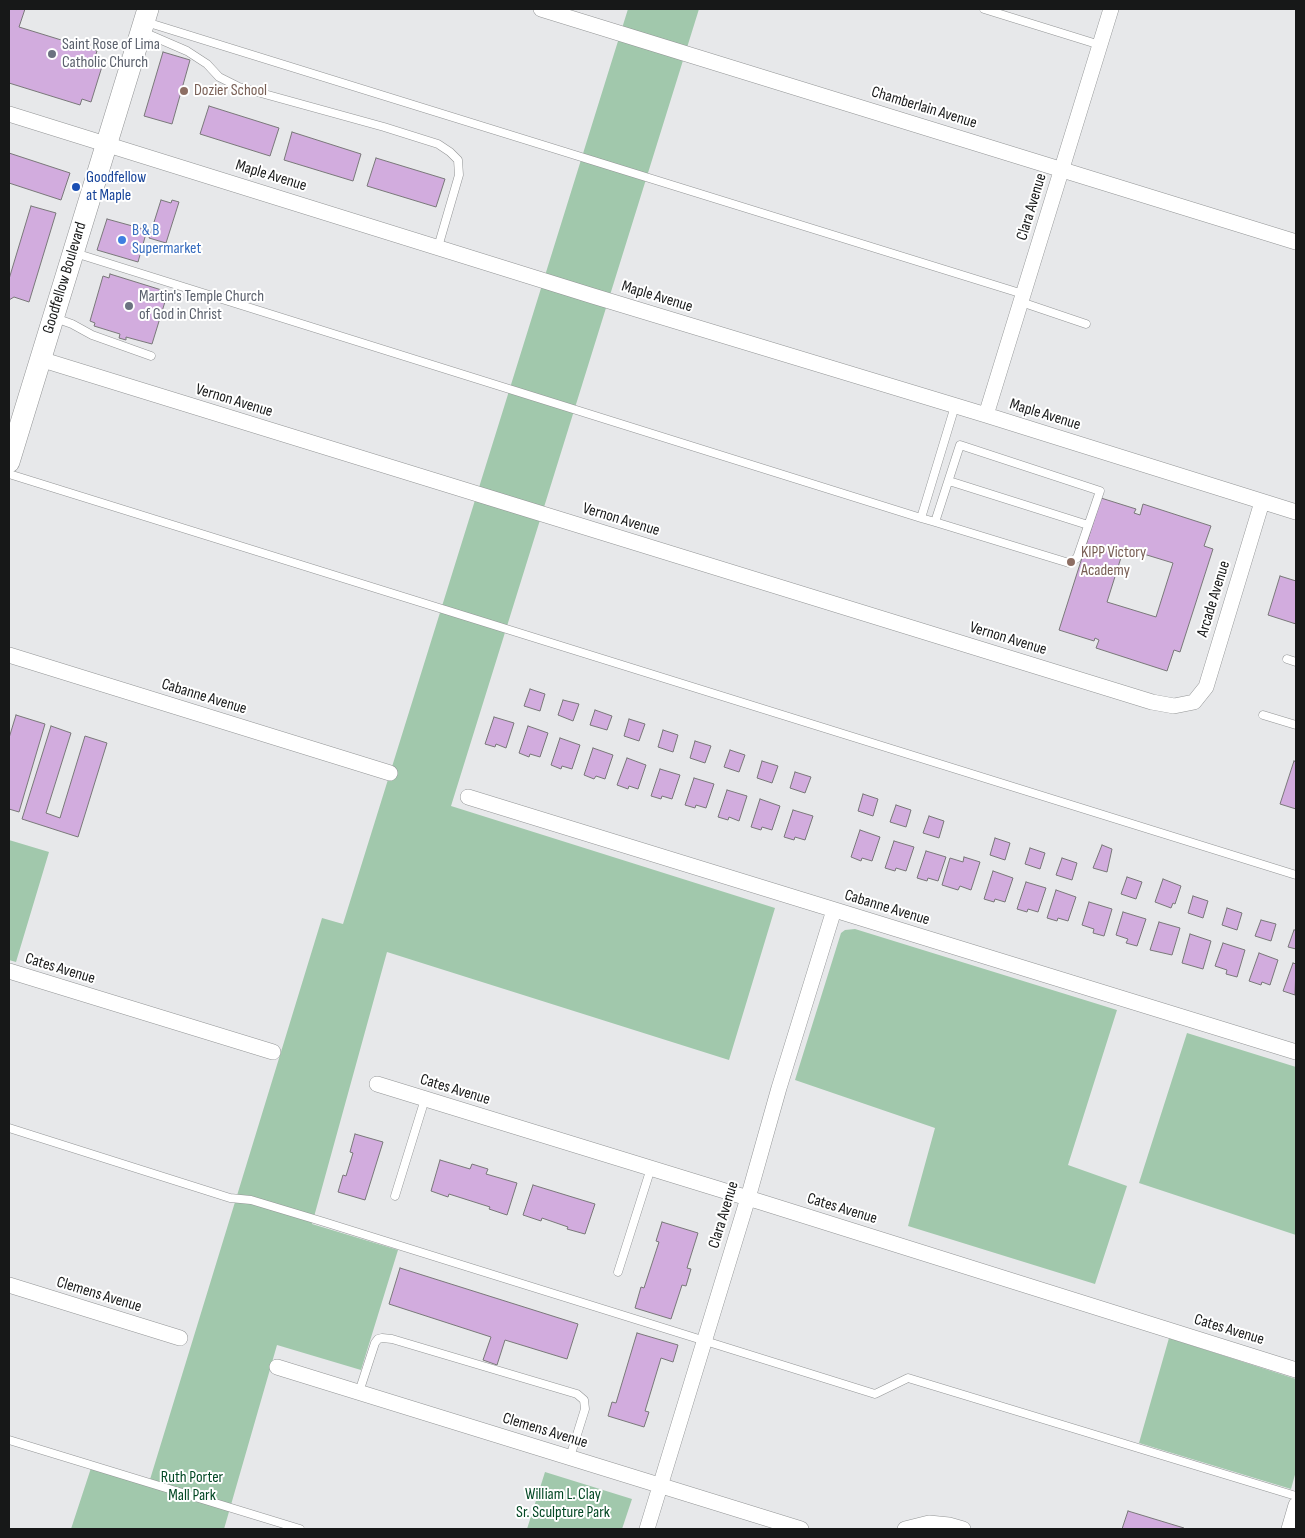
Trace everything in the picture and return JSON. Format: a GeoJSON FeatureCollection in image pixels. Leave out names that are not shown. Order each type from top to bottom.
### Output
{"type":"FeatureCollection","features":[{"type":"Feature","properties":{"kind":"main road","name":"Goodfellow Boulevard"},"geometry":{"type":"LineString","coordinates":[[10,452],[144,20]]}},
{"type":"Feature","properties":{"kind":"street","name":"Chamberlain Avenue"},"geometry":{"type":"LineString","coordinates":[[541,9],[1296,242]]}},
{"type":"Feature","properties":{"kind":"street","name":"Clara Avenue"},"geometry":{"type":"LineString","coordinates":[[986,415],[1111,9]]}},
{"type":"Feature","properties":{"kind":"street","name":"Maple Avenue"},"geometry":{"type":"LineString","coordinates":[[9,114],[1296,512]]}},
{"type":"Feature","properties":{"kind":"street","name":"Vernon Avenue"},"geometry":{"type":"LineString","coordinates":[[40,359],[1152,702],[1174,706],[1194,702]]}},
{"type":"Feature","properties":{"kind":"street","name":"Arcade Avenue"},"geometry":{"type":"LineString","coordinates":[[1194,702],[1206,687],[1262,502]]}},
{"type":"Feature","properties":{"kind":"street","name":"Cabanne Avenue"},"geometry":{"type":"LineString","coordinates":[[9,655],[390,773]]}},
{"type":"Feature","properties":{"kind":"street","name":"Cabanne Avenue"},"geometry":{"type":"LineString","coordinates":[[468,797],[1296,1052]]}},
{"type":"Feature","properties":{"kind":"street","name":"Clara Avenue"},"geometry":{"type":"LineString","coordinates":[[647,1529],[834,910]]}},
{"type":"Feature","properties":{"kind":"street","name":"Cates Avenue"},"geometry":{"type":"LineString","coordinates":[[9,972],[273,1052]]}},
{"type":"Feature","properties":{"kind":"street","name":"Cates Avenue"},"geometry":{"type":"LineString","coordinates":[[377,1084],[1296,1370]]}},
{"type":"Feature","properties":{"kind":"street","name":"Clemens Avenue"},"geometry":{"type":"LineString","coordinates":[[9,1285],[180,1338]]}},
{"type":"Feature","properties":{"kind":"street","name":"Clemens Avenue"},"geometry":{"type":"LineString","coordinates":[[277,1367],[801,1529]]}},
{"type":"Feature","properties":{"kind":"street"},"geometry":{"type":"LineString","coordinates":[[1289,1529],[1296,1505]]}},
{"type":"Feature","properties":{"kind":"street"},"geometry":{"type":"LineString","coordinates":[[904,1529],[929,1523],[949,1525],[963,1529]]}},
{"type":"Feature","properties":{"kind":"lane"},"geometry":{"type":"LineString","coordinates":[[984,9],[1100,44]]}},
{"type":"Feature","properties":{"kind":"lane"},"geometry":{"type":"LineString","coordinates":[[144,20],[207,64],[219,77],[240,87],[384,127],[438,144],[450,152],[458,160],[459,175],[438,247]]}},
{"type":"Feature","properties":{"kind":"lane"},"geometry":{"type":"LineString","coordinates":[[144,20],[1022,298],[1086,324]]}},
{"type":"Feature","properties":{"kind":"lane"},"geometry":{"type":"LineString","coordinates":[[73,252],[921,518],[1069,563],[1077,558],[1100,491],[960,445],[935,522]]}},
{"type":"Feature","properties":{"kind":"lane"},"geometry":{"type":"LineString","coordinates":[[53,317],[151,356]]}},
{"type":"Feature","properties":{"kind":"lane"},"geometry":{"type":"LineString","coordinates":[[921,518],[955,406]]}},
{"type":"Feature","properties":{"kind":"lane"},"geometry":{"type":"LineString","coordinates":[[9,474],[1296,875]]}},
{"type":"Feature","properties":{"kind":"lane"},"geometry":{"type":"LineString","coordinates":[[949,481],[1088,525]]}},
{"type":"Feature","properties":{"kind":"lane"},"geometry":{"type":"LineString","coordinates":[[1287,659],[1296,662]]}},
{"type":"Feature","properties":{"kind":"lane"},"geometry":{"type":"LineString","coordinates":[[1263,715],[1296,726]]}},
{"type":"Feature","properties":{"kind":"lane"},"geometry":{"type":"LineString","coordinates":[[395,1196],[425,1099]]}},
{"type":"Feature","properties":{"kind":"lane"},"geometry":{"type":"LineString","coordinates":[[9,1128],[230,1198],[251,1200],[324,1222],[875,1394],[908,1378],[1296,1496]]}},
{"type":"Feature","properties":{"kind":"lane"},"geometry":{"type":"LineString","coordinates":[[618,1272],[651,1168]]}},
{"type":"Feature","properties":{"kind":"lane"},"geometry":{"type":"LineString","coordinates":[[359,1392],[376,1343],[378,1339],[382,1338],[392,1339],[577,1394],[584,1400],[585,1409],[570,1457]]}},
{"type":"Feature","properties":{"kind":"lane"},"geometry":{"type":"LineString","coordinates":[[9,1440],[300,1529]]}},
{"type":"Feature","properties":{"kind":"green space","name":"Ruth Porter Mall Park"},"geometry":{"type":"Polygon","coordinates":[[[628,9],[699,9],[451,806],[775,908],[729,1060],[387,952],[312,1224],[398,1250],[361,1370],[277,1345],[224,1529],[71,1529],[91,1468],[148,1486],[322,918],[343,924],[628,9]]]}},
{"type":"Feature","properties":{"kind":"green space"},"geometry":{"type":"Polygon","coordinates":[[[9,840],[49,852],[16,962],[9,960],[9,840]]]}},
{"type":"Feature","properties":{"kind":"green space"},"geometry":{"type":"Polygon","coordinates":[[[855,929],[1117,1010],[1068,1165],[1127,1186],[1095,1284],[908,1226],[935,1128],[795,1080],[841,933],[845,930],[855,929]]]}},
{"type":"Feature","properties":{"kind":"green space"},"geometry":{"type":"Polygon","coordinates":[[[1187,1033],[1296,1067],[1296,1235],[1139,1183],[1187,1033]]]}},
{"type":"Feature","properties":{"kind":"green space"},"geometry":{"type":"Polygon","coordinates":[[[1169,1338],[1296,1379],[1296,1471],[1291,1489],[1139,1443],[1169,1338]]]}},
{"type":"Feature","properties":{"kind":"green space","name":"William L. Clay Sr. Sculpture Park"},"geometry":{"type":"Polygon","coordinates":[[[545,1472],[632,1499],[622,1529],[527,1529],[545,1472]]]}},
{"type":"Feature","properties":{"kind":"building","name":"Saint Rose of Lima Catholic Church"},"geometry":{"type":"Polygon","coordinates":[[[9,9],[25,9],[19,27],[97,51],[95,57],[104,60],[91,102],[82,99],[80,105],[9,83],[9,9]]]}},
{"type":"Feature","properties":{"kind":"building"},"geometry":{"type":"Polygon","coordinates":[[[163,52],[190,60],[172,124],[144,116],[163,52]]]}},
{"type":"Feature","properties":{"kind":"building"},"geometry":{"type":"Polygon","coordinates":[[[209,106],[279,128],[270,156],[200,134],[209,106]]]}},
{"type":"Feature","properties":{"kind":"building"},"geometry":{"type":"Polygon","coordinates":[[[292,132],[361,154],[353,181],[284,160],[292,132]]]}},
{"type":"Feature","properties":{"kind":"building"},"geometry":{"type":"Polygon","coordinates":[[[9,153],[70,173],[61,200],[9,183],[9,153]]]}},
{"type":"Feature","properties":{"kind":"building"},"geometry":{"type":"Polygon","coordinates":[[[376,158],[445,179],[436,207],[367,186],[376,158]]]}},
{"type":"Feature","properties":{"kind":"building"},"geometry":{"type":"Polygon","coordinates":[[[161,200],[171,203],[172,200],[179,202],[166,243],[149,238],[161,200]]]}},
{"type":"Feature","properties":{"kind":"building"},"geometry":{"type":"Polygon","coordinates":[[[31,206],[56,213],[29,302],[14,297],[9,300],[9,279],[31,206]]]}},
{"type":"Feature","properties":{"kind":"building","name":"B & B Supermarket"},"geometry":{"type":"Polygon","coordinates":[[[107,219],[147,230],[138,262],[97,250],[107,219]]]}},
{"type":"Feature","properties":{"kind":"building","name":"Martin's Temple Church of God in Christ"},"geometry":{"type":"Polygon","coordinates":[[[110,274],[168,292],[152,344],[126,337],[126,340],[119,338],[120,334],[94,326],[95,323],[90,321],[103,276],[109,278],[110,274]]]}},
{"type":"Feature","properties":{"kind":"building","name":"KIPP Victory Academy"},"geometry":{"type":"Polygon","coordinates":[[[1101,498],[1136,509],[1134,513],[1140,515],[1143,504],[1211,526],[1204,546],[1213,549],[1180,652],[1174,650],[1167,671],[1096,648],[1099,640],[1095,638],[1094,641],[1059,630],[1101,498]],[[1124,548],[1107,602],[1156,617],[1173,563],[1124,548]]]}},
{"type":"Feature","properties":{"kind":"building"},"geometry":{"type":"Polygon","coordinates":[[[1280,576],[1296,581],[1296,624],[1268,615],[1280,576]]]}},
{"type":"Feature","properties":{"kind":"building"},"geometry":{"type":"Polygon","coordinates":[[[530,689],[545,694],[540,711],[524,706],[530,689]]]}},
{"type":"Feature","properties":{"kind":"building"},"geometry":{"type":"Polygon","coordinates":[[[563,700],[579,704],[573,721],[558,715],[563,700]]]}},
{"type":"Feature","properties":{"kind":"building"},"geometry":{"type":"Polygon","coordinates":[[[595,710],[612,716],[607,730],[590,725],[595,710]]]}},
{"type":"Feature","properties":{"kind":"building"},"geometry":{"type":"Polygon","coordinates":[[[16,715],[45,724],[19,812],[9,809],[9,738],[16,715]]]}},
{"type":"Feature","properties":{"kind":"building"},"geometry":{"type":"Polygon","coordinates":[[[494,717],[514,723],[506,748],[496,744],[495,747],[485,744],[494,717]]]}},
{"type":"Feature","properties":{"kind":"building"},"geometry":{"type":"Polygon","coordinates":[[[629,719],[645,724],[639,741],[624,736],[629,719]]]}},
{"type":"Feature","properties":{"kind":"building"},"geometry":{"type":"Polygon","coordinates":[[[51,726],[71,733],[46,813],[60,818],[85,736],[107,743],[78,837],[22,819],[51,726]]]}},
{"type":"Feature","properties":{"kind":"building"},"geometry":{"type":"Polygon","coordinates":[[[528,726],[548,733],[540,757],[530,754],[529,757],[519,753],[528,726]]]}},
{"type":"Feature","properties":{"kind":"building"},"geometry":{"type":"Polygon","coordinates":[[[663,730],[678,735],[673,752],[658,747],[663,730]]]}},
{"type":"Feature","properties":{"kind":"building"},"geometry":{"type":"Polygon","coordinates":[[[560,738],[580,745],[572,769],[562,766],[561,769],[551,765],[560,738]]]}},
{"type":"Feature","properties":{"kind":"building"},"geometry":{"type":"Polygon","coordinates":[[[695,741],[711,746],[705,763],[690,758],[695,741]]]}},
{"type":"Feature","properties":{"kind":"building"},"geometry":{"type":"Polygon","coordinates":[[[593,748],[613,755],[605,779],[596,776],[594,779],[584,775],[593,748]]]}},
{"type":"Feature","properties":{"kind":"building"},"geometry":{"type":"Polygon","coordinates":[[[730,750],[745,755],[739,772],[724,767],[730,750]]]}},
{"type":"Feature","properties":{"kind":"building"},"geometry":{"type":"Polygon","coordinates":[[[627,758],[646,765],[638,789],[629,786],[628,789],[617,785],[627,758]]]}},
{"type":"Feature","properties":{"kind":"building"},"geometry":{"type":"Polygon","coordinates":[[[762,761],[778,766],[772,783],[757,778],[762,761]]]}},
{"type":"Feature","properties":{"kind":"building"},"geometry":{"type":"Polygon","coordinates":[[[1294,761],[1296,762],[1296,809],[1280,804],[1294,761]]]}},
{"type":"Feature","properties":{"kind":"building"},"geometry":{"type":"Polygon","coordinates":[[[660,769],[680,775],[672,799],[662,796],[661,799],[651,796],[660,769]]]}},
{"type":"Feature","properties":{"kind":"building"},"geometry":{"type":"Polygon","coordinates":[[[795,772],[811,777],[805,793],[790,788],[795,772]]]}},
{"type":"Feature","properties":{"kind":"building"},"geometry":{"type":"Polygon","coordinates":[[[694,778],[714,784],[706,808],[696,805],[695,808],[685,805],[694,778]]]}},
{"type":"Feature","properties":{"kind":"building"},"geometry":{"type":"Polygon","coordinates":[[[727,790],[747,796],[739,821],[729,817],[728,820],[718,817],[727,790]]]}},
{"type":"Feature","properties":{"kind":"building"},"geometry":{"type":"Polygon","coordinates":[[[863,794],[878,799],[873,816],[858,811],[863,794]]]}},
{"type":"Feature","properties":{"kind":"building"},"geometry":{"type":"Polygon","coordinates":[[[760,799],[780,806],[772,830],[762,827],[761,830],[751,827],[760,799]]]}},
{"type":"Feature","properties":{"kind":"building"},"geometry":{"type":"Polygon","coordinates":[[[896,805],[911,810],[906,827],[890,822],[896,805]]]}},
{"type":"Feature","properties":{"kind":"building"},"geometry":{"type":"Polygon","coordinates":[[[793,810],[813,816],[805,840],[795,837],[794,840],[784,837],[793,810]]]}},
{"type":"Feature","properties":{"kind":"building"},"geometry":{"type":"Polygon","coordinates":[[[929,816],[944,821],[939,838],[923,833],[929,816]]]}},
{"type":"Feature","properties":{"kind":"building"},"geometry":{"type":"Polygon","coordinates":[[[860,830],[880,837],[872,861],[862,858],[861,861],[851,857],[860,830]]]}},
{"type":"Feature","properties":{"kind":"building"},"geometry":{"type":"Polygon","coordinates":[[[995,838],[1010,843],[1005,860],[990,855],[995,838]]]}},
{"type":"Feature","properties":{"kind":"building"},"geometry":{"type":"Polygon","coordinates":[[[894,841],[914,847],[906,871],[896,868],[895,871],[885,868],[894,841]]]}},
{"type":"Feature","properties":{"kind":"building"},"geometry":{"type":"Polygon","coordinates":[[[1102,845],[1112,849],[1107,872],[1093,868],[1102,845]]]}},
{"type":"Feature","properties":{"kind":"building"},"geometry":{"type":"Polygon","coordinates":[[[1030,848],[1045,853],[1040,869],[1025,864],[1030,848]]]}},
{"type":"Feature","properties":{"kind":"building"},"geometry":{"type":"Polygon","coordinates":[[[926,851],[946,857],[938,881],[928,878],[927,881],[917,878],[926,851]]]}},
{"type":"Feature","properties":{"kind":"building"},"geometry":{"type":"Polygon","coordinates":[[[964,857],[980,862],[971,890],[960,886],[958,890],[942,885],[950,858],[963,862],[964,857]]]}},
{"type":"Feature","properties":{"kind":"building"},"geometry":{"type":"Polygon","coordinates":[[[1062,858],[1077,863],[1072,880],[1056,875],[1062,858]]]}},
{"type":"Feature","properties":{"kind":"building"},"geometry":{"type":"Polygon","coordinates":[[[993,871],[1013,878],[1005,902],[995,899],[994,902],[984,899],[993,871]]]}},
{"type":"Feature","properties":{"kind":"building"},"geometry":{"type":"Polygon","coordinates":[[[1127,877],[1142,882],[1136,899],[1121,894],[1127,877]]]}},
{"type":"Feature","properties":{"kind":"building"},"geometry":{"type":"Polygon","coordinates":[[[1163,879],[1181,886],[1175,904],[1173,903],[1171,908],[1155,902],[1163,879]]]}},
{"type":"Feature","properties":{"kind":"building"},"geometry":{"type":"Polygon","coordinates":[[[1026,882],[1046,888],[1038,912],[1028,909],[1027,912],[1017,909],[1026,882]]]}},
{"type":"Feature","properties":{"kind":"building"},"geometry":{"type":"Polygon","coordinates":[[[1056,890],[1076,897],[1068,921],[1058,918],[1057,921],[1047,918],[1056,890]]]}},
{"type":"Feature","properties":{"kind":"building"},"geometry":{"type":"Polygon","coordinates":[[[1193,896],[1208,901],[1203,918],[1188,913],[1193,896]]]}},
{"type":"Feature","properties":{"kind":"building"},"geometry":{"type":"Polygon","coordinates":[[[1089,902],[1112,909],[1104,936],[1093,933],[1094,929],[1082,925],[1089,902]]]}},
{"type":"Feature","properties":{"kind":"building"},"geometry":{"type":"Polygon","coordinates":[[[1227,908],[1242,913],[1237,930],[1222,925],[1227,908]]]}},
{"type":"Feature","properties":{"kind":"building"},"geometry":{"type":"Polygon","coordinates":[[[1123,912],[1146,919],[1137,946],[1126,943],[1128,939],[1116,935],[1123,912]]]}},
{"type":"Feature","properties":{"kind":"building"},"geometry":{"type":"Polygon","coordinates":[[[1261,920],[1276,924],[1271,941],[1255,936],[1261,920]]]}},
{"type":"Feature","properties":{"kind":"building"},"geometry":{"type":"Polygon","coordinates":[[[1159,922],[1180,928],[1172,955],[1150,950],[1159,922]]]}},
{"type":"Feature","properties":{"kind":"building"},"geometry":{"type":"Polygon","coordinates":[[[1294,930],[1296,930],[1296,949],[1288,947],[1294,930]]]}},
{"type":"Feature","properties":{"kind":"building"},"geometry":{"type":"Polygon","coordinates":[[[1190,934],[1211,941],[1203,969],[1182,963],[1190,934]]]}},
{"type":"Feature","properties":{"kind":"building"},"geometry":{"type":"Polygon","coordinates":[[[1223,943],[1245,950],[1237,977],[1226,974],[1227,970],[1215,966],[1223,943]]]}},
{"type":"Feature","properties":{"kind":"building"},"geometry":{"type":"Polygon","coordinates":[[[1259,953],[1278,960],[1270,985],[1262,982],[1261,985],[1249,981],[1259,953]]]}},
{"type":"Feature","properties":{"kind":"building"},"geometry":{"type":"Polygon","coordinates":[[[1293,963],[1296,964],[1295,995],[1283,991],[1293,963]]]}},
{"type":"Feature","properties":{"kind":"building"},"geometry":{"type":"Polygon","coordinates":[[[355,1134],[383,1142],[365,1200],[338,1192],[343,1175],[346,1176],[353,1153],[350,1152],[355,1134]]]}},
{"type":"Feature","properties":{"kind":"building"},"geometry":{"type":"Polygon","coordinates":[[[440,1160],[470,1169],[472,1164],[488,1169],[486,1174],[517,1183],[507,1215],[489,1209],[490,1207],[449,1194],[448,1197],[431,1191],[440,1160]]]}},
{"type":"Feature","properties":{"kind":"building"},"geometry":{"type":"Polygon","coordinates":[[[533,1185],[595,1204],[585,1234],[567,1229],[568,1227],[542,1218],[541,1221],[523,1215],[533,1185]]]}},
{"type":"Feature","properties":{"kind":"building"},"geometry":{"type":"Polygon","coordinates":[[[662,1222],[698,1233],[687,1268],[691,1269],[686,1286],[682,1285],[671,1319],[635,1308],[641,1287],[644,1288],[659,1242],[656,1241],[662,1222]]]}},
{"type":"Feature","properties":{"kind":"building"},"geometry":{"type":"Polygon","coordinates":[[[400,1268],[578,1324],[567,1359],[505,1340],[497,1365],[483,1360],[491,1337],[389,1304],[400,1268]]]}},
{"type":"Feature","properties":{"kind":"building"},"geometry":{"type":"Polygon","coordinates":[[[637,1333],[678,1345],[673,1362],[661,1358],[645,1411],[649,1412],[644,1427],[608,1416],[612,1402],[616,1403],[637,1333]]]}},
{"type":"Feature","properties":{"kind":"building"},"geometry":{"type":"Polygon","coordinates":[[[1128,1511],[1184,1528],[1122,1529],[1128,1511]]]}},
{"type":"Feature","properties":{"kind":"place","name":"Saint Rose of Lima Catholic Church"},"geometry":{"type":"Point","coordinates":[52,54]}},
{"type":"Feature","properties":{"kind":"place","name":"Dozier School"},"geometry":{"type":"Point","coordinates":[184,91]}},
{"type":"Feature","properties":{"kind":"place","name":"Goodfellow at Maple"},"geometry":{"type":"Point","coordinates":[76,187]}},
{"type":"Feature","properties":{"kind":"place","name":"B & B Supermarket"},"geometry":{"type":"Point","coordinates":[122,240]}},
{"type":"Feature","properties":{"kind":"place","name":"Martin's Temple Church of God in Christ"},"geometry":{"type":"Point","coordinates":[129,306]}},
{"type":"Feature","properties":{"kind":"place","name":"KIPP Victory Academy"},"geometry":{"type":"Point","coordinates":[1071,562]}}]}
